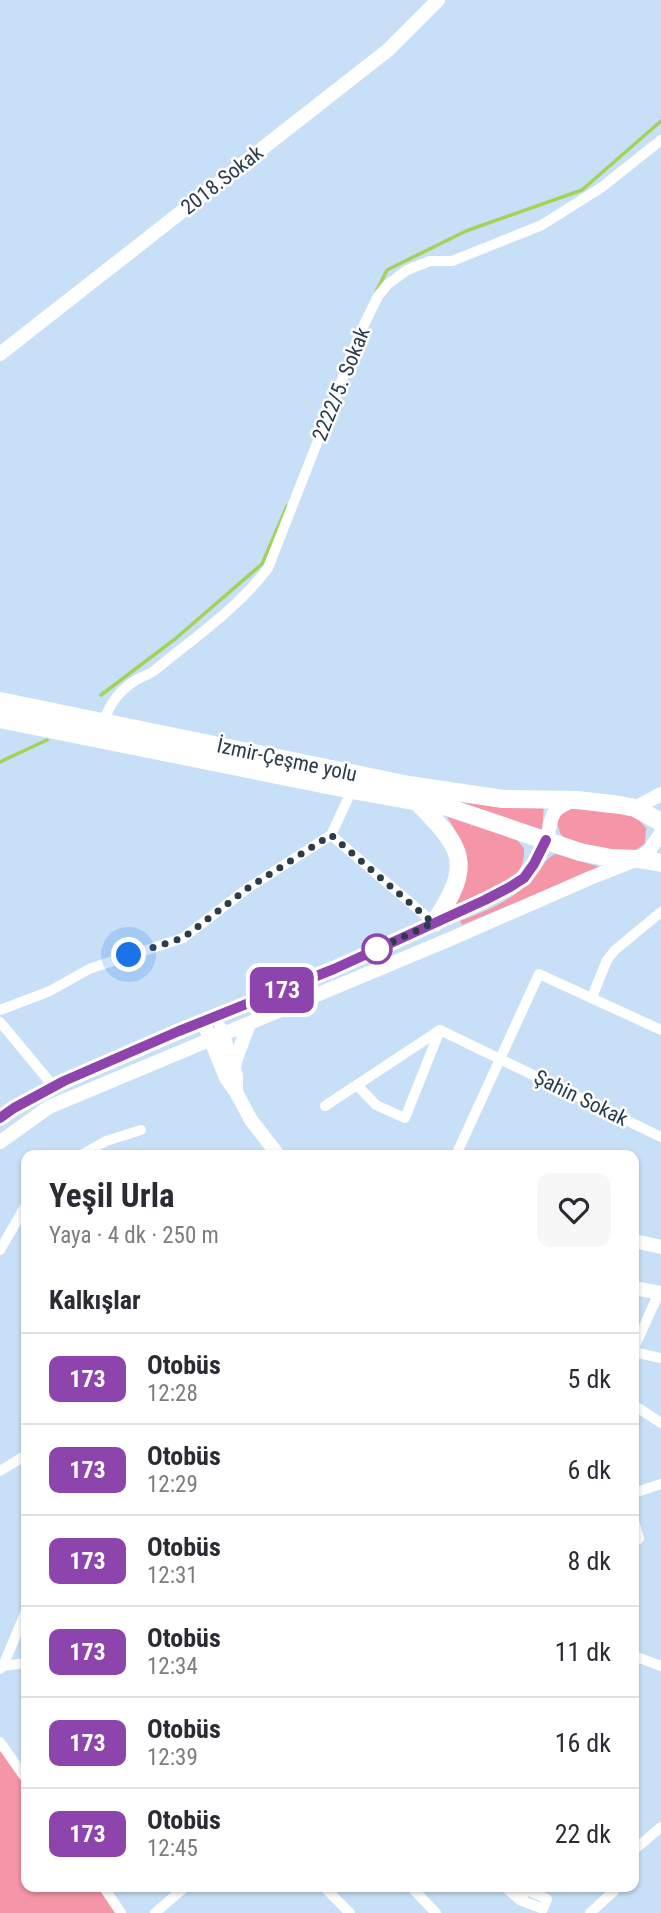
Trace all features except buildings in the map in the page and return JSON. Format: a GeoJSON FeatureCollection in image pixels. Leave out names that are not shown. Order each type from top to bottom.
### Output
{"type":"FeatureCollection","features":[{"type":"Feature","properties":{"kind":"highway","name":"İzmir-Çeşme yolu"},"geometry":{"type":"LineString","coordinates":[[0,701],[408,785],[503,799],[578,800],[635,808]]}},
{"type":"Feature","properties":{"kind":"highway","name":"İzmir-Çeşme yolu"},"geometry":{"type":"LineString","coordinates":[[0,719],[447,807],[580,852],[611,858],[638,859]]}},
{"type":"Feature","properties":{"kind":"highway"},"geometry":{"type":"LineString","coordinates":[[416,802],[450,837],[460,859],[449,900],[433,923]]}},
{"type":"Feature","properties":{"kind":"highway"},"geometry":{"type":"LineString","coordinates":[[635,808],[661,822]]}},
{"type":"Feature","properties":{"kind":"highway"},"geometry":{"type":"LineString","coordinates":[[638,859],[661,863]]}},
{"type":"Feature","properties":{"kind":"street","name":"2018.Sokak"},"geometry":{"type":"LineString","coordinates":[[0,354],[388,50],[438,0]]}},
{"type":"Feature","properties":{"kind":"street","name":"2222/5. Sokak"},"geometry":{"type":"LineString","coordinates":[[104,722],[112,702],[121,691],[151,673],[224,614],[268,568],[361,331],[377,296],[387,285],[407,270],[430,261],[452,261],[542,225],[602,187],[661,140]]}},
{"type":"Feature","properties":{"kind":"street"},"geometry":{"type":"LineString","coordinates":[[0,1010],[50,991],[89,969],[183,938],[248,888],[331,835],[352,790]]}},
{"type":"Feature","properties":{"kind":"street"},"geometry":{"type":"LineString","coordinates":[[635,808],[661,794]]}},
{"type":"Feature","properties":{"kind":"street"},"geometry":{"type":"LineString","coordinates":[[0,1118],[54,1087],[210,1018],[334,969],[510,887],[524,878],[534,864],[546,840],[555,810],[562,804],[578,800]]}},
{"type":"Feature","properties":{"kind":"street"},"geometry":{"type":"LineString","coordinates":[[0,1142],[49,1107],[638,859],[649,851],[661,833]]}},
{"type":"Feature","properties":{"kind":"street"},"geometry":{"type":"LineString","coordinates":[[331,835],[433,923]]}},
{"type":"Feature","properties":{"kind":"street"},"geometry":{"type":"LineString","coordinates":[[592,997],[607,960],[615,950],[661,912]]}},
{"type":"Feature","properties":{"kind":"street"},"geometry":{"type":"LineString","coordinates":[[458,1150],[539,974],[661,1030]]}},
{"type":"Feature","properties":{"kind":"street"},"geometry":{"type":"LineString","coordinates":[[210,1018],[226,1078],[251,1120],[274,1150]]}},
{"type":"Feature","properties":{"kind":"street"},"geometry":{"type":"LineString","coordinates":[[0,1022],[54,1087]]}},
{"type":"Feature","properties":{"kind":"street"},"geometry":{"type":"LineString","coordinates":[[234,1071],[249,1024]]}},
{"type":"Feature","properties":{"kind":"street"},"geometry":{"type":"LineString","coordinates":[[357,1085],[376,1105],[405,1118],[440,1030]]}},
{"type":"Feature","properties":{"kind":"street"},"geometry":{"type":"LineString","coordinates":[[325,1106],[440,1030]]}},
{"type":"Feature","properties":{"kind":"street","name":"Şahin Sokak"},"geometry":{"type":"LineString","coordinates":[[440,1030],[661,1137]]}},
{"type":"Feature","properties":{"kind":"street"},"geometry":{"type":"LineString","coordinates":[[217,1038],[236,1076],[236,1092]]}},
{"type":"Feature","properties":{"kind":"street"},"geometry":{"type":"LineString","coordinates":[[89,1150],[106,1141],[141,1130]]}},
{"type":"Feature","properties":{"kind":"street"},"geometry":{"type":"LineString","coordinates":[[0,1250],[21,1214]]}},
{"type":"Feature","properties":{"kind":"street"},"geometry":{"type":"LineString","coordinates":[[639,1242],[661,1247]]}},
{"type":"Feature","properties":{"kind":"street"},"geometry":{"type":"LineString","coordinates":[[639,1289],[660,1293],[639,1339]]}},
{"type":"Feature","properties":{"kind":"street"},"geometry":{"type":"LineString","coordinates":[[639,1351],[661,1358]]}},
{"type":"Feature","properties":{"kind":"street"},"geometry":{"type":"LineString","coordinates":[[639,1408],[661,1423]]}},
{"type":"Feature","properties":{"kind":"street"},"geometry":{"type":"LineString","coordinates":[[0,1471],[21,1462]]}},
{"type":"Feature","properties":{"kind":"street"},"geometry":{"type":"LineString","coordinates":[[639,1491],[661,1484]]}},
{"type":"Feature","properties":{"kind":"street"},"geometry":{"type":"LineString","coordinates":[[2,1667],[21,1623]]}},
{"type":"Feature","properties":{"kind":"street"},"geometry":{"type":"LineString","coordinates":[[639,1658],[661,1666]]}},
{"type":"Feature","properties":{"kind":"street"},"geometry":{"type":"LineString","coordinates":[[2,1667],[21,1663]]}},
{"type":"Feature","properties":{"kind":"street"},"geometry":{"type":"LineString","coordinates":[[0,1742],[21,1772]]}},
{"type":"Feature","properties":{"kind":"street"},"geometry":{"type":"LineString","coordinates":[[639,1846],[661,1827]]}},
{"type":"Feature","properties":{"kind":"street"},"geometry":{"type":"LineString","coordinates":[[107,1892],[121,1913]]}},
{"type":"Feature","properties":{"kind":"street"},"geometry":{"type":"LineString","coordinates":[[155,1913],[179,1892]]}},
{"type":"Feature","properties":{"kind":"street"},"geometry":{"type":"LineString","coordinates":[[329,1892],[350,1913]]}},
{"type":"Feature","properties":{"kind":"street"},"geometry":{"type":"LineString","coordinates":[[417,1892],[436,1913]]}},
{"type":"Feature","properties":{"kind":"street"},"geometry":{"type":"LineString","coordinates":[[422,1897],[426,1892]]}},
{"type":"Feature","properties":{"kind":"street"},"geometry":{"type":"LineString","coordinates":[[511,1892],[520,1900]]}},
{"type":"Feature","properties":{"kind":"street"},"geometry":{"type":"LineString","coordinates":[[590,1913],[613,1892]]}},
{"type":"Feature","properties":{"kind":"shaded area"},"geometry":{"type":"Polygon","coordinates":[[[448,797],[544,806],[542,830],[454,802],[448,797]]]}},
{"type":"Feature","properties":{"kind":"shaded area"},"geometry":{"type":"Polygon","coordinates":[[[574,807],[629,814],[646,828],[645,843],[634,851],[620,854],[565,839],[557,822],[560,815],[574,807]]]}},
{"type":"Feature","properties":{"kind":"shaded area"},"geometry":{"type":"Polygon","coordinates":[[[446,815],[516,839],[524,848],[522,865],[514,876],[488,892],[451,909],[461,840],[446,815]]]}},
{"type":"Feature","properties":{"kind":"shaded area"},"geometry":{"type":"Polygon","coordinates":[[[556,854],[600,867],[462,925],[460,921],[507,900],[523,888],[549,858],[556,854]]]}},
{"type":"Feature","properties":{"kind":"shaded area"},"geometry":{"type":"Polygon","coordinates":[[[0,1742],[21,1772],[21,1892],[106,1892],[121,1913],[0,1913],[0,1742]]]}},
{"type":"Feature","properties":{"kind":"waterway"},"geometry":{"type":"LineString","coordinates":[[376,292],[387,270],[466,231],[582,190],[661,121]]}},
{"type":"Feature","properties":{"kind":"waterway"},"geometry":{"type":"LineString","coordinates":[[101,695],[175,639],[262,564],[287,506]]}},
{"type":"Feature","properties":{"kind":"waterway"},"geometry":{"type":"LineString","coordinates":[[0,762],[47,740]]}},
{"type":"Feature","properties":{"kind":"bus line","name":"173"},"geometry":{"type":"LineString","coordinates":[[0,1118],[64,1081],[179,1031],[334,969],[485,900],[524,878],[546,840]]}},
{"type":"Feature","properties":{"kind":"route"},"geometry":{"type":"LineString","coordinates":[[129,955],[183,938],[248,888],[331,835],[433,923],[377,949]]}}]}
